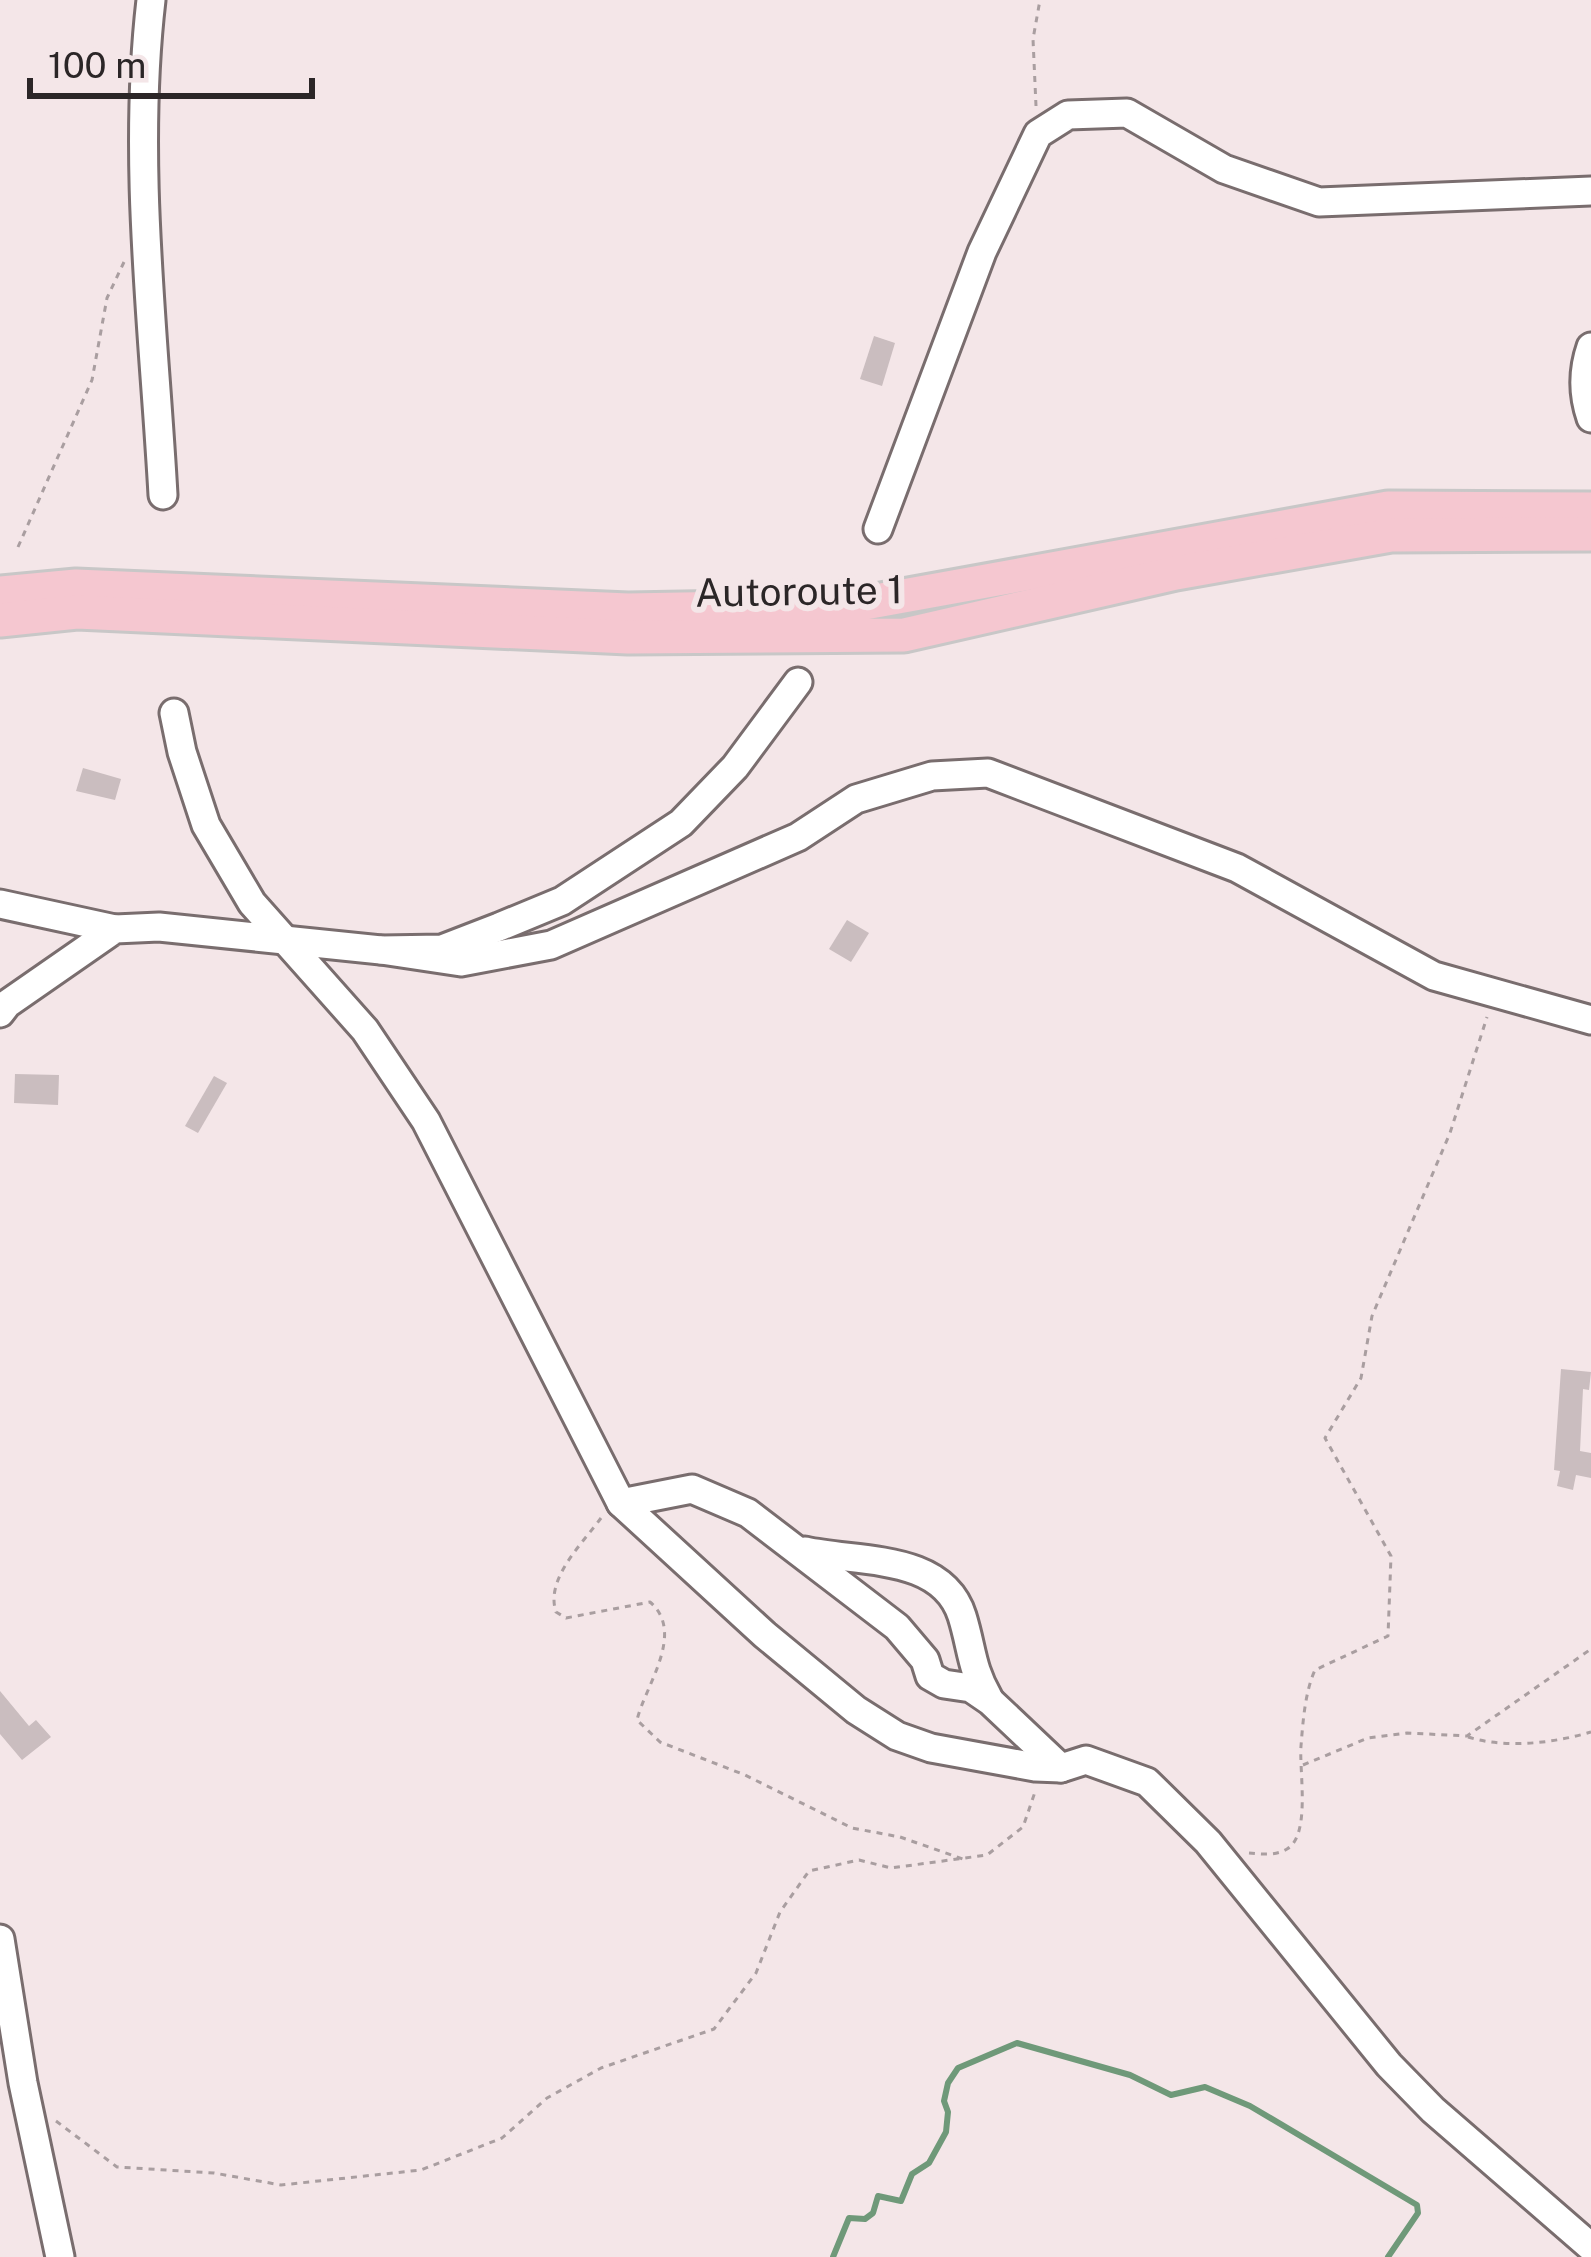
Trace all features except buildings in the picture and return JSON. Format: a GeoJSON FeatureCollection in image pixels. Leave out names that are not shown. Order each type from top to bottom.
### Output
{"type":"FeatureCollection","features":[{"type":"Feature","properties":{"kind":"main road","name":"Autoroute 1"},"geometry":{"type":"LineString","coordinates":[[0,593],[76,586],[628,610],[848,606],[1388,508],[1591,509]]}},
{"type":"Feature","properties":{"kind":"main road","name":"Autoroute 1"},"geometry":{"type":"LineString","coordinates":[[0,620],[77,613],[628,637],[904,634],[1176,573],[1391,535],[1591,534]]}},
{"type":"Feature","properties":{"kind":"street"},"geometry":{"type":"LineString","coordinates":[[151,0],[145,94],[147,211],[164,495]]}},
{"type":"Feature","properties":{"kind":"street"},"geometry":{"type":"LineString","coordinates":[[878,529],[941,353],[1037,134],[1068,115],[1126,113],[1224,169],[1318,202],[1591,191]]}},
{"type":"Feature","properties":{"kind":"street"},"geometry":{"type":"LineString","coordinates":[[1591,347],[1585,394],[1591,418]]}},
{"type":"Feature","properties":{"kind":"street"},"geometry":{"type":"LineString","coordinates":[[0,904],[115,929],[158,927],[286,943],[442,950],[562,901],[619,866],[695,809],[735,767],[798,682]]}},
{"type":"Feature","properties":{"kind":"street"},"geometry":{"type":"LineString","coordinates":[[174,713],[206,825],[251,903],[365,1030],[426,1121],[621,1503],[765,1635],[856,1710],[897,1736],[952,1753],[1052,1768],[1086,1760],[1147,1782],[1208,1843],[1389,2065],[1433,2110],[1591,2247]]}},
{"type":"Feature","properties":{"kind":"street"},"geometry":{"type":"LineString","coordinates":[[381,950],[461,962],[551,945],[798,837],[856,800],[932,776],[988,773],[1237,868],[1434,976],[1591,1020]]}},
{"type":"Feature","properties":{"kind":"street"},"geometry":{"type":"LineString","coordinates":[[0,1013],[115,929]]}},
{"type":"Feature","properties":{"kind":"street"},"geometry":{"type":"LineString","coordinates":[[621,1503],[692,1489],[748,1513],[897,1628],[925,1660],[930,1676],[944,1684],[971,1688],[990,1701]]}},
{"type":"Feature","properties":{"kind":"street"},"geometry":{"type":"LineString","coordinates":[[796,1550],[914,1566],[934,1579],[961,1610],[972,1670],[990,1701],[1052,1768]]}},
{"type":"Feature","properties":{"kind":"street"},"geometry":{"type":"LineString","coordinates":[[0,1940],[11,2084],[59,2257]]}},
{"type":"Feature","properties":{"kind":"path"},"geometry":{"type":"LineString","coordinates":[[1037,134],[1033,39],[1040,0]]}},
{"type":"Feature","properties":{"kind":"path"},"geometry":{"type":"LineString","coordinates":[[18,548],[92,380],[107,298],[147,211]]}},
{"type":"Feature","properties":{"kind":"path"},"geometry":{"type":"LineString","coordinates":[[1208,1843],[1254,1854],[1289,1849],[1298,1836],[1308,1685],[1315,1670],[1388,1636],[1391,1556],[1325,1438],[1361,1378],[1372,1316],[1450,1133],[1495,992]]}},
{"type":"Feature","properties":{"kind":"path"},"geometry":{"type":"LineString","coordinates":[[621,1503],[608,1509],[572,1559],[556,1583],[552,1600],[556,1612],[566,1618],[650,1602],[658,1609],[664,1632],[660,1666],[642,1698],[637,1720],[660,1742],[745,1775],[852,1828],[900,1837],[963,1859]]}},
{"type":"Feature","properties":{"kind":"path"},"geometry":{"type":"LineString","coordinates":[[1467,1736],[1591,1649]]}},
{"type":"Feature","properties":{"kind":"path"},"geometry":{"type":"LineString","coordinates":[[1301,1766],[1367,1738],[1407,1733],[1467,1736],[1486,1743],[1546,1741],[1591,1732]]}},
{"type":"Feature","properties":{"kind":"path"},"geometry":{"type":"LineString","coordinates":[[47,2115],[117,2167],[214,2173],[281,2185],[421,2170],[502,2138],[547,2098],[601,2068],[714,2030],[755,1973],[780,1912],[809,1871],[859,1860],[891,1868],[987,1855],[1023,1827],[1052,1768]]}},
{"type":"Feature","properties":{"kind":"waterway"},"geometry":{"type":"LineString","coordinates":[[833,2257],[849,2218],[865,2219],[873,2213],[878,2196],[901,2201],[912,2174],[929,2163],[946,2132],[944,2101],[958,2068],[1017,2043],[1130,2075],[1171,2095],[1205,2087],[1250,2106],[1417,2205],[1418,2213],[1388,2257]]}}]}
